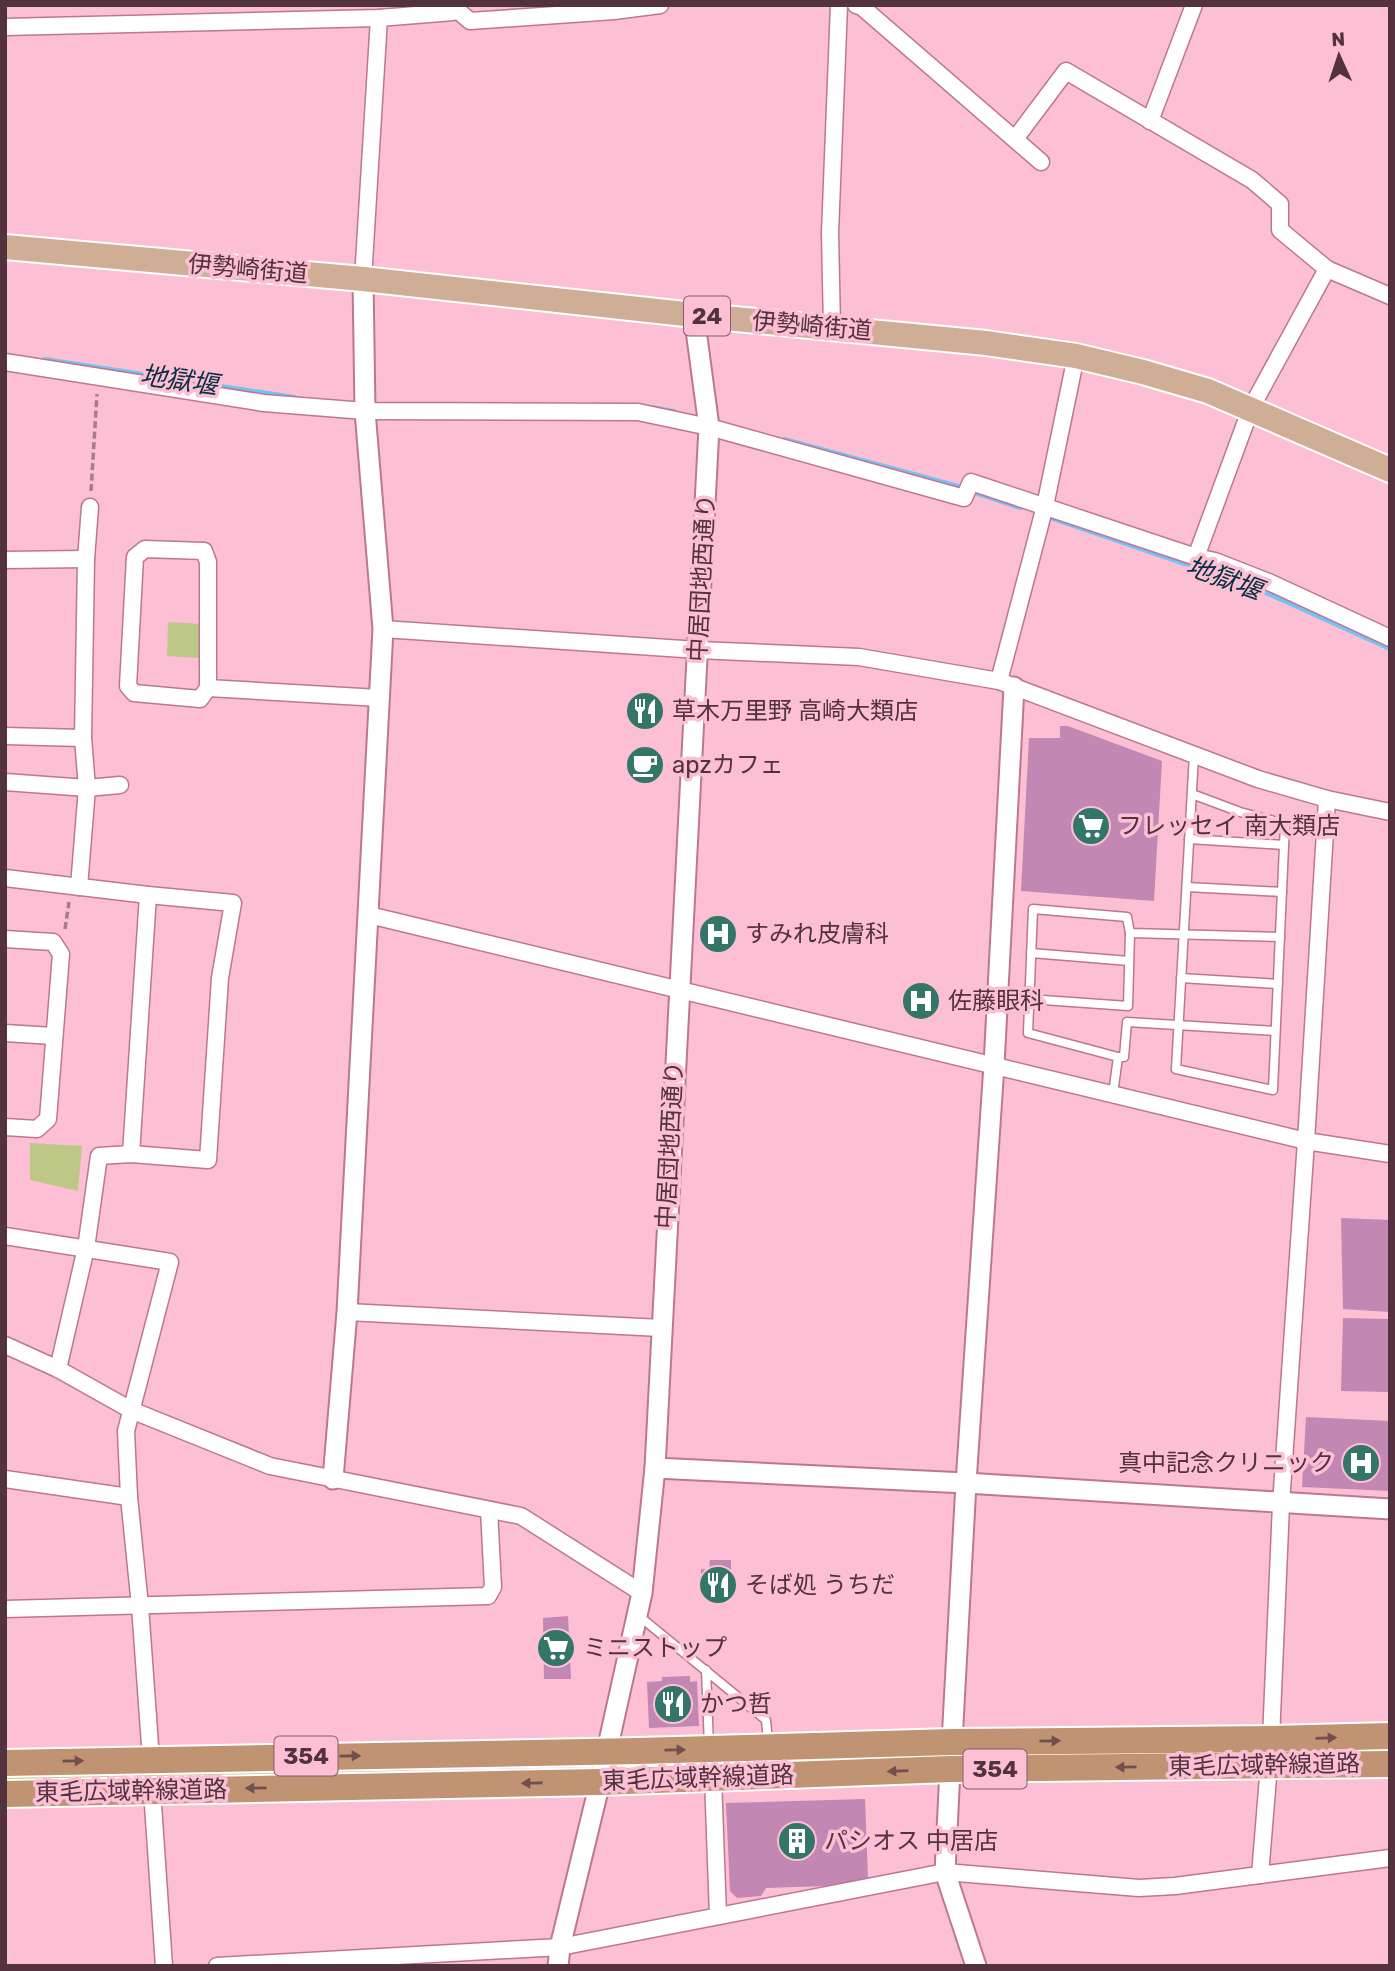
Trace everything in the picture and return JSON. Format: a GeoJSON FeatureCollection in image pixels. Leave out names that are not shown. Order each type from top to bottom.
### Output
{"type":"FeatureCollection","features":[{"type":"Feature","properties":{"kind":"highway","name":"東毛広域幹線道路"},"geometry":{"type":"LineString","coordinates":[[5,1794],[600,1782],[950,1769],[1270,1752],[1390,1736]]}},
{"type":"Feature","properties":{"kind":"highway","name":"東毛広域幹線道路"},"geometry":{"type":"LineString","coordinates":[[5,1763],[952,1742],[1270,1752],[1390,1764]]}},
{"type":"Feature","properties":{"kind":"main road","name":"伊勢崎街道"},"geometry":{"type":"LineString","coordinates":[[5,247],[363,279],[694,315],[986,342],[1076,356],[1208,391],[1390,470]]}},
{"type":"Feature","properties":{"kind":"street"},"geometry":{"type":"LineString","coordinates":[[5,27],[293,13],[379,18],[453,12],[457,7],[470,21],[614,11],[660,5]]}},
{"type":"Feature","properties":{"kind":"street"},"geometry":{"type":"LineString","coordinates":[[832,328],[830,233],[839,5]]}},
{"type":"Feature","properties":{"kind":"street"},"geometry":{"type":"LineString","coordinates":[[856,5],[862,7],[1041,162]]}},
{"type":"Feature","properties":{"kind":"street"},"geometry":{"type":"LineString","coordinates":[[1150,121],[1194,5]]}},
{"type":"Feature","properties":{"kind":"street"},"geometry":{"type":"LineString","coordinates":[[333,1479],[347,1312],[383,629],[365,411],[363,279],[379,18]]}},
{"type":"Feature","properties":{"kind":"street"},"geometry":{"type":"LineString","coordinates":[[1015,139],[1066,71],[1252,180],[1280,204],[1280,230],[1327,269],[1390,296]]}},
{"type":"Feature","properties":{"kind":"street"},"geometry":{"type":"LineString","coordinates":[[1196,557],[1251,408],[1327,269]]}},
{"type":"Feature","properties":{"kind":"street","name":"中居団地西通り"},"geometry":{"type":"LineString","coordinates":[[559,1956],[642,1593],[654,1468],[709,427],[694,315]]}},
{"type":"Feature","properties":{"kind":"street"},"geometry":{"type":"LineString","coordinates":[[952,1742],[965,1483],[994,1065],[1006,684],[1076,356]]}},
{"type":"Feature","properties":{"kind":"street"},"geometry":{"type":"LineString","coordinates":[[5,362],[264,403],[365,411],[638,412],[709,427],[964,498],[971,482],[1215,561],[1271,583],[1390,638]]}},
{"type":"Feature","properties":{"kind":"street"},"geometry":{"type":"LineString","coordinates":[[75,887],[87,788],[83,738],[86,559],[90,507]]}},
{"type":"Feature","properties":{"kind":"street"},"geometry":{"type":"LineString","coordinates":[[145,549],[204,551],[208,562],[208,688],[200,699],[134,693],[128,686],[135,557],[145,549]]}},
{"type":"Feature","properties":{"kind":"street"},"geometry":{"type":"LineString","coordinates":[[5,559],[86,559]]}},
{"type":"Feature","properties":{"kind":"street"},"geometry":{"type":"LineString","coordinates":[[383,629],[698,650],[859,656],[1006,684],[1258,779],[1327,799],[1390,812]]}},
{"type":"Feature","properties":{"kind":"street"},"geometry":{"type":"LineString","coordinates":[[208,688],[379,698]]}},
{"type":"Feature","properties":{"kind":"street"},"geometry":{"type":"LineString","coordinates":[[5,736],[83,738]]}},
{"type":"Feature","properties":{"kind":"street"},"geometry":{"type":"LineString","coordinates":[[5,782],[87,788],[120,785]]}},
{"type":"Feature","properties":{"kind":"street"},"geometry":{"type":"LineString","coordinates":[[1260,1875],[1270,1752],[1281,1504],[1327,799]]}},
{"type":"Feature","properties":{"kind":"street"},"geometry":{"type":"LineString","coordinates":[[5,878],[233,903],[219,978],[208,1160],[131,1154],[99,1156],[86,1248],[58,1369]]}},
{"type":"Feature","properties":{"kind":"street"},"geometry":{"type":"LineString","coordinates":[[131,1154],[148,895]]}},
{"type":"Feature","properties":{"kind":"street"},"geometry":{"type":"LineString","coordinates":[[369,915],[1306,1140],[1390,1154]]}},
{"type":"Feature","properties":{"kind":"street"},"geometry":{"type":"LineString","coordinates":[[5,939],[53,942],[61,954],[48,1119],[37,1129],[5,1127]]}},
{"type":"Feature","properties":{"kind":"street"},"geometry":{"type":"LineString","coordinates":[[5,1033],[53,1036]]}},
{"type":"Feature","properties":{"kind":"street"},"geometry":{"type":"LineString","coordinates":[[5,1236],[170,1262],[126,1432],[150,1759]]}},
{"type":"Feature","properties":{"kind":"street"},"geometry":{"type":"LineString","coordinates":[[347,1312],[661,1328]]}},
{"type":"Feature","properties":{"kind":"street"},"geometry":{"type":"LineString","coordinates":[[5,1345],[58,1369],[131,1410],[270,1465],[521,1516],[642,1593]]}},
{"type":"Feature","properties":{"kind":"street"},"geometry":{"type":"LineString","coordinates":[[654,1468],[965,1483],[1390,1509]]}},
{"type":"Feature","properties":{"kind":"street"},"geometry":{"type":"LineString","coordinates":[[5,1479],[129,1497]]}},
{"type":"Feature","properties":{"kind":"street"},"geometry":{"type":"LineString","coordinates":[[5,1609],[488,1596],[493,1587],[489,1510]]}},
{"type":"Feature","properties":{"kind":"street"},"geometry":{"type":"LineString","coordinates":[[950,1769],[945,1872],[976,1966]]}},
{"type":"Feature","properties":{"kind":"street"},"geometry":{"type":"LineString","coordinates":[[713,1778],[718,1916]]}},
{"type":"Feature","properties":{"kind":"street"},"geometry":{"type":"LineString","coordinates":[[152,1790],[164,1966]]}},
{"type":"Feature","properties":{"kind":"street"},"geometry":{"type":"LineString","coordinates":[[217,1966],[559,1956],[718,1916],[945,1872],[1139,1888],[1175,1886],[1390,1858]]}},
{"type":"Feature","properties":{"kind":"lane"},"geometry":{"type":"LineString","coordinates":[[1192,794],[1240,812],[1285,824],[1273,1090],[1176,1069],[1194,755]]}},
{"type":"Feature","properties":{"kind":"lane"},"geometry":{"type":"LineString","coordinates":[[1189,839],[1284,845]]}},
{"type":"Feature","properties":{"kind":"lane"},"geometry":{"type":"LineString","coordinates":[[1187,887],[1282,892]]}},
{"type":"Feature","properties":{"kind":"lane"},"geometry":{"type":"LineString","coordinates":[[1033,909],[1127,917],[1130,933],[1124,1056],[1028,1033],[1031,953],[1033,909]]}},
{"type":"Feature","properties":{"kind":"lane"},"geometry":{"type":"LineString","coordinates":[[1130,933],[1280,937]]}},
{"type":"Feature","properties":{"kind":"lane"},"geometry":{"type":"LineString","coordinates":[[1031,953],[1129,961]]}},
{"type":"Feature","properties":{"kind":"lane"},"geometry":{"type":"LineString","coordinates":[[1181,978],[1278,984]]}},
{"type":"Feature","properties":{"kind":"lane"},"geometry":{"type":"LineString","coordinates":[[1029,999],[1128,1006]]}},
{"type":"Feature","properties":{"kind":"lane"},"geometry":{"type":"LineString","coordinates":[[1127,1022],[1276,1031]]}},
{"type":"Feature","properties":{"kind":"lane"},"geometry":{"type":"LineString","coordinates":[[1113,1094],[1118,1056]]}},
{"type":"Feature","properties":{"kind":"lane"},"geometry":{"type":"LineString","coordinates":[[637,1614],[766,1720],[768,1747]]}},
{"type":"Feature","properties":{"kind":"lane"},"geometry":{"type":"LineString","coordinates":[[706,1670],[709,1749]]}},
{"type":"Feature","properties":{"kind":"path"},"geometry":{"type":"LineString","coordinates":[[90,507],[97,378]]}},
{"type":"Feature","properties":{"kind":"path"},"geometry":{"type":"LineString","coordinates":[[55,946],[64,941],[75,887]]}},
{"type":"Feature","properties":{"kind":"green space"},"geometry":{"type":"Polygon","coordinates":[[[168,622],[201,624],[200,658],[167,656],[168,622]]]}},
{"type":"Feature","properties":{"kind":"green space"},"geometry":{"type":"Polygon","coordinates":[[[30,1143],[82,1146],[78,1191],[30,1180],[30,1143]]]}},
{"type":"Feature","properties":{"kind":"green space"},"geometry":{"type":"Polygon","coordinates":[[[329,1764],[416,1771],[557,1770],[557,1774],[141,1781],[141,1769],[329,1764]]]}},
{"type":"Feature","properties":{"kind":"green space"},"geometry":{"type":"Polygon","coordinates":[[[124,1770],[125,1781],[5,1782],[5,1773],[124,1770]]]}},
{"type":"Feature","properties":{"kind":"building","name":"フレッセイ 南大類店"},"geometry":{"type":"Polygon","coordinates":[[[1060,726],[1068,726],[1162,761],[1154,901],[1021,891],[1029,738],[1060,738],[1060,726]]]}},
{"type":"Feature","properties":{"kind":"building"},"geometry":{"type":"Polygon","coordinates":[[[1341,1218],[1390,1220],[1390,1312],[1343,1309],[1341,1218]]]}},
{"type":"Feature","properties":{"kind":"building"},"geometry":{"type":"Polygon","coordinates":[[[1343,1318],[1390,1319],[1390,1392],[1341,1391],[1343,1318]]]}},
{"type":"Feature","properties":{"kind":"building","name":"真中記念クリニック"},"geometry":{"type":"Polygon","coordinates":[[[1306,1417],[1390,1421],[1390,1491],[1302,1487],[1306,1417]]]}},
{"type":"Feature","properties":{"kind":"building","name":"そば処 うちだ"},"geometry":{"type":"Polygon","coordinates":[[[710,1560],[731,1560],[731,1596],[704,1596],[705,1575],[701,1575],[701,1569],[709,1570],[710,1560]]]}},
{"type":"Feature","properties":{"kind":"building","name":"ミニストップ"},"geometry":{"type":"Polygon","coordinates":[[[568,1616],[571,1679],[544,1679],[543,1618],[568,1616]]]}},
{"type":"Feature","properties":{"kind":"building","name":"かつ哲"},"geometry":{"type":"Polygon","coordinates":[[[690,1676],[690,1682],[697,1681],[699,1726],[649,1728],[647,1682],[662,1681],[662,1677],[690,1676]]]}},
{"type":"Feature","properties":{"kind":"building","name":"パシオス 中居店"},"geometry":{"type":"Polygon","coordinates":[[[865,1799],[868,1879],[825,1886],[766,1888],[761,1896],[737,1898],[730,1891],[726,1803],[865,1799]]]}},
{"type":"Feature","properties":{"kind":"waterway","name":"地獄堰"},"geometry":{"type":"LineString","coordinates":[[45,360],[294,398]]}},
{"type":"Feature","properties":{"kind":"waterway","name":"地獄堰"},"geometry":{"type":"LineString","coordinates":[[651,408],[674,412]]}},
{"type":"Feature","properties":{"kind":"waterway","name":"地獄堰"},"geometry":{"type":"LineString","coordinates":[[784,440],[962,488]]}},
{"type":"Feature","properties":{"kind":"waterway","name":"地獄堰"},"geometry":{"type":"LineString","coordinates":[[975,492],[1020,507]]}},
{"type":"Feature","properties":{"kind":"waterway","name":"地獄堰"},"geometry":{"type":"LineString","coordinates":[[1053,518],[1184,563],[1211,567],[1390,648]]}},
{"type":"Feature","properties":{"kind":"place","name":"草木万里野 高崎大類店"},"geometry":{"type":"Point","coordinates":[645,711]}},
{"type":"Feature","properties":{"kind":"place","name":"apzカフェ"},"geometry":{"type":"Point","coordinates":[645,765]}},
{"type":"Feature","properties":{"kind":"place","name":"フレッセイ 南大類店"},"geometry":{"type":"Point","coordinates":[1091,826]}},
{"type":"Feature","properties":{"kind":"place","name":"すみれ皮膚科"},"geometry":{"type":"Point","coordinates":[718,934]}},
{"type":"Feature","properties":{"kind":"place","name":"佐藤眼科"},"geometry":{"type":"Point","coordinates":[921,1001]}},
{"type":"Feature","properties":{"kind":"place","name":"真中記念クリニック"},"geometry":{"type":"Point","coordinates":[1361,1463]}},
{"type":"Feature","properties":{"kind":"place","name":"そば処 うちだ"},"geometry":{"type":"Point","coordinates":[718,1585]}},
{"type":"Feature","properties":{"kind":"place","name":"ミニストップ"},"geometry":{"type":"Point","coordinates":[556,1648]}},
{"type":"Feature","properties":{"kind":"place","name":"かつ哲"},"geometry":{"type":"Point","coordinates":[673,1704]}},
{"type":"Feature","properties":{"kind":"place","name":"パシオス 中居店"},"geometry":{"type":"Point","coordinates":[797,1841]}}]}
